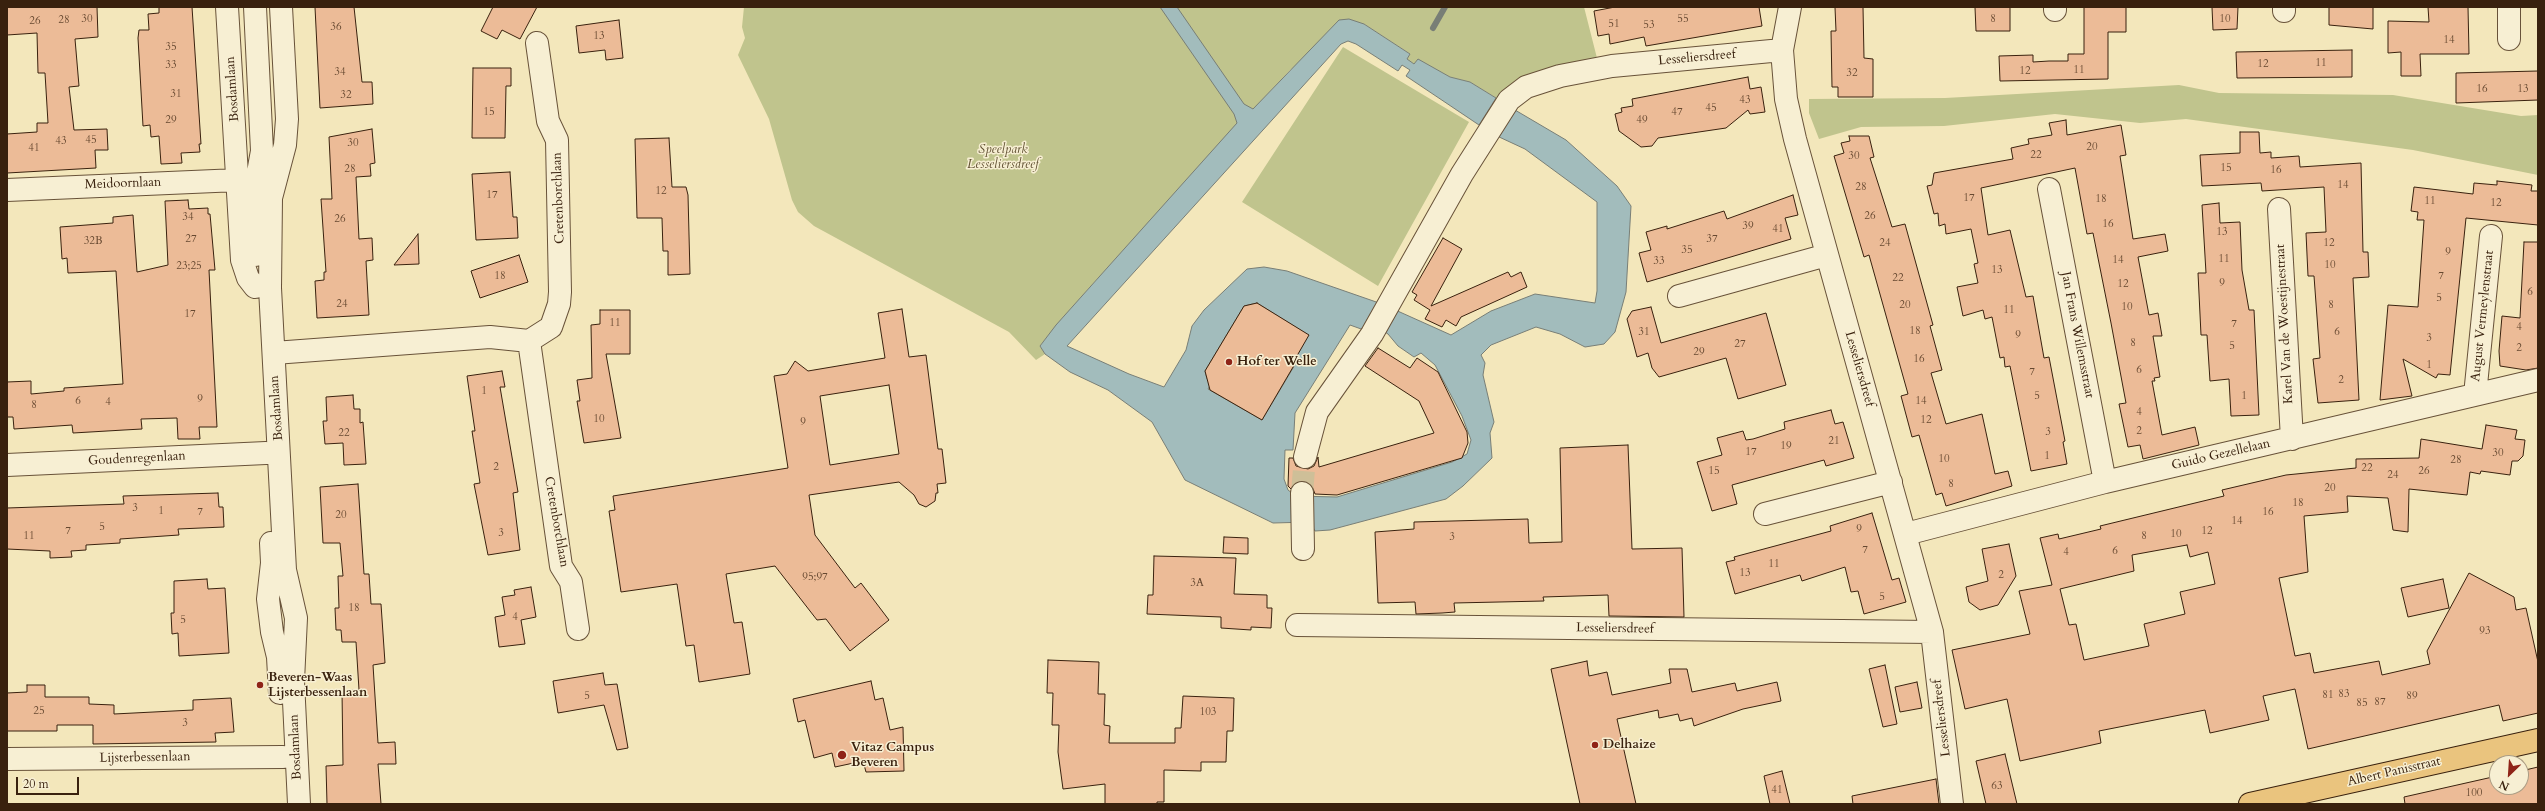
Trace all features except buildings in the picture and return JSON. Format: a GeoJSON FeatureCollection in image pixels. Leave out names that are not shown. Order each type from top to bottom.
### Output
{"type":"FeatureCollection","features":[{"type":"Feature","properties":{"kind":"main road","name":"Albert Panisstraat"},"geometry":{"type":"LineString","coordinates":[[2250,804],[2538,740]]}},
{"type":"Feature","properties":{"kind":"street","name":"Bosdamlaan"},"geometry":{"type":"LineString","coordinates":[[227,7],[242,260],[248,278],[255,286]]}},
{"type":"Feature","properties":{"kind":"street","name":"Bosdamlaan"},"geometry":{"type":"LineString","coordinates":[[255,7],[262,151],[271,198],[270,288],[285,570],[296,618],[293,681],[298,804]]}},
{"type":"Feature","properties":{"kind":"street","name":"Bosdamlaan"},"geometry":{"type":"LineString","coordinates":[[271,198],[286,139],[281,7]]}},
{"type":"Feature","properties":{"kind":"street","name":"Lesseliersdreef"},"geometry":{"type":"LineString","coordinates":[[1790,7],[1782,50],[1786,99],[1792,129],[1906,534],[1932,632],[1952,804]]}},
{"type":"Feature","properties":{"kind":"street"},"geometry":{"type":"LineString","coordinates":[[2509,7],[2509,39]]}},
{"type":"Feature","properties":{"kind":"street","name":"Cretenborchlaan"},"geometry":{"type":"LineString","coordinates":[[536,43],[548,121],[557,140],[560,304],[551,327],[529,341],[561,566],[571,582],[578,629]]}},
{"type":"Feature","properties":{"kind":"street","name":"Lesseliersdreef"},"geometry":{"type":"LineString","coordinates":[[1305,457],[1317,412],[1372,334],[1462,174],[1509,100],[1526,86],[1560,76],[1612,66],[1782,50]]}},
{"type":"Feature","properties":{"kind":"street","name":"Bosdamlaan"},"geometry":{"type":"LineString","coordinates":[[262,151],[254,195],[255,286],[272,562],[268,599],[270,620],[278,657],[285,804]]}},
{"type":"Feature","properties":{"kind":"street","name":"Meidoornlaan"},"geometry":{"type":"LineString","coordinates":[[7,190],[238,180]]}},
{"type":"Feature","properties":{"kind":"street","name":"Jan Frans Willemsstraat"},"geometry":{"type":"LineString","coordinates":[[2049,188],[2105,482]]}},
{"type":"Feature","properties":{"kind":"street","name":"Karel Van de Woestijnestraat"},"geometry":{"type":"LineString","coordinates":[[2279,209],[2292,439]]}},
{"type":"Feature","properties":{"kind":"street","name":"August Vermeylenstraat"},"geometry":{"type":"LineString","coordinates":[[2475,395],[2491,236]]}},
{"type":"Feature","properties":{"kind":"street"},"geometry":{"type":"LineString","coordinates":[[1679,296],[1827,255]]}},
{"type":"Feature","properties":{"kind":"street"},"geometry":{"type":"LineString","coordinates":[[274,353],[490,337],[529,341]]}},
{"type":"Feature","properties":{"kind":"street","name":"Guido Gezellelaan"},"geometry":{"type":"LineString","coordinates":[[1906,534],[2105,482],[2538,380]]}},
{"type":"Feature","properties":{"kind":"street","name":"Goudenregenlaan"},"geometry":{"type":"LineString","coordinates":[[7,465],[266,453]]}},
{"type":"Feature","properties":{"kind":"street"},"geometry":{"type":"LineString","coordinates":[[1765,514],[1891,482]]}},
{"type":"Feature","properties":{"kind":"street"},"geometry":{"type":"LineString","coordinates":[[1302,494],[1303,539]]}},
{"type":"Feature","properties":{"kind":"street"},"geometry":{"type":"LineString","coordinates":[[270,620],[296,618]]}},
{"type":"Feature","properties":{"kind":"street","name":"Lesseliersdreef"},"geometry":{"type":"LineString","coordinates":[[1297,625],[1932,632]]}},
{"type":"Feature","properties":{"kind":"street","name":"Lijsterbessenlaan"},"geometry":{"type":"LineString","coordinates":[[7,759],[283,757]]}},
{"type":"Feature","properties":{"kind":"green space","name":"Speelpark Lesseliersdreef"},"geometry":{"type":"Polygon","coordinates":[[[744,7],[1584,7],[1598,62],[1496,98],[1470,82],[1450,77],[1418,60],[1414,64],[1406,59],[1410,54],[1364,24],[1290,70],[1090,287],[1040,346],[1045,354],[1036,360],[1009,332],[814,226],[798,212],[792,200],[769,119],[738,55],[745,38],[742,27],[744,7]]]}},
{"type":"Feature","properties":{"kind":"green space"},"geometry":{"type":"Polygon","coordinates":[[[1343,47],[1469,122],[1378,286],[1242,202],[1343,47]]]}},
{"type":"Feature","properties":{"kind":"green space"},"geometry":{"type":"Polygon","coordinates":[[[2179,85],[2219,93],[2393,95],[2521,116],[2538,115],[2538,175],[2413,150],[2186,119],[2140,123],[2055,114],[1944,126],[1861,127],[1819,139],[1809,113],[1809,99],[1945,98],[2179,85]]]}},
{"type":"Feature","properties":{"kind":"water"},"geometry":{"type":"Polygon","coordinates":[[[1160,7],[1177,7],[1244,104],[1253,109],[1339,20],[1349,19],[1364,24],[1410,54],[1407,59],[1414,64],[1418,59],[1450,77],[1470,82],[1496,98],[1479,125],[1406,76],[1410,70],[1402,65],[1398,71],[1356,44],[1348,41],[1341,44],[1067,346],[1129,374],[1164,387],[1186,350],[1192,326],[1204,310],[1247,269],[1264,267],[1287,271],[1382,304],[1451,335],[1491,311],[1535,294],[1595,303],[1597,291],[1597,202],[1525,149],[1497,136],[1515,110],[1566,140],[1617,186],[1631,206],[1626,292],[1615,332],[1604,344],[1585,347],[1560,334],[1536,327],[1491,345],[1481,355],[1485,363],[1483,375],[1494,422],[1490,433],[1492,458],[1463,486],[1446,499],[1330,530],[1315,531],[1310,522],[1273,523],[1185,480],[1152,422],[1108,390],[1070,372],[1045,354],[1040,346],[1056,325],[1237,123],[1234,114],[1160,7]],[[1257,303],[1244,306],[1205,371],[1207,379],[1212,382],[1208,389],[1262,420],[1296,363],[1294,361],[1308,335],[1257,303]],[[1367,320],[1364,330],[1350,325],[1295,413],[1293,450],[1285,450],[1284,479],[1288,490],[1296,496],[1337,497],[1452,462],[1467,454],[1471,440],[1462,416],[1435,365],[1421,353],[1414,357],[1398,346],[1388,334],[1367,320]]]}},
{"type":"Feature","properties":{"kind":"waterway"},"geometry":{"type":"LineString","coordinates":[[1433,28],[1445,7]]}},
{"type":"Feature","properties":{"kind":"tunnel"},"geometry":{"type":"LineString","coordinates":[[1302,493],[1305,457]]}},
{"type":"Feature","properties":{"kind":"place","name":"Hof ter Welle"},"geometry":{"type":"Point","coordinates":[1229,362]}},
{"type":"Feature","properties":{"kind":"place","name":"Beveren-Waas Lijsterbessenlaan"},"geometry":{"type":"Point","coordinates":[260,685]}},
{"type":"Feature","properties":{"kind":"place","name":"Delhaize"},"geometry":{"type":"Point","coordinates":[1595,745]}},
{"type":"Feature","properties":{"kind":"place","name":"Vitaz Campus Beveren"},"geometry":{"type":"Point","coordinates":[842,755]}}]}
